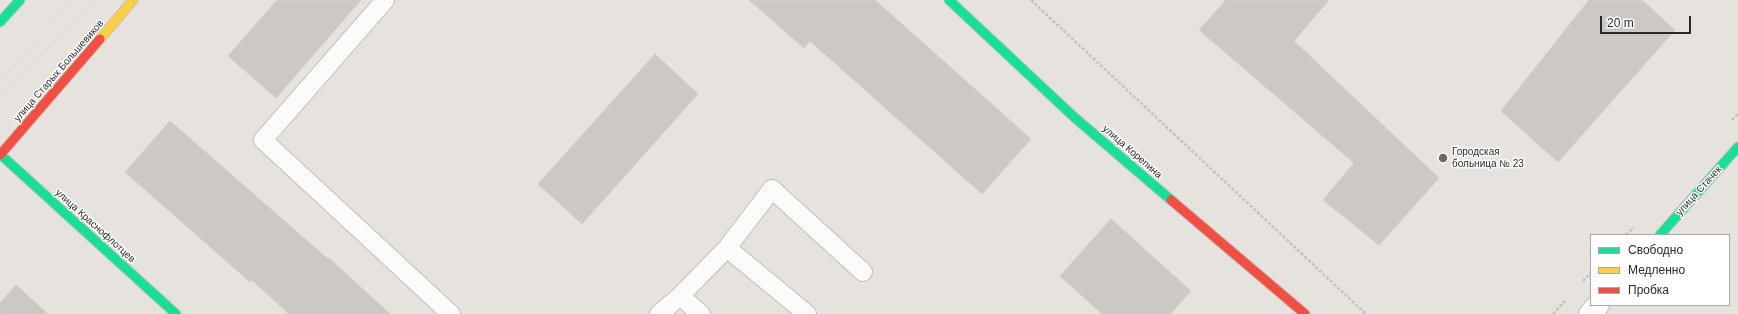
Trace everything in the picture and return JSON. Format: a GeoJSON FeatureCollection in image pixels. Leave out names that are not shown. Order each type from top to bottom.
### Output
{"type":"FeatureCollection","features":[{"type":"Feature","properties":{"kind":"street"},"geometry":{"type":"LineString","coordinates":[[0,22],[20,0]]}},
{"type":"Feature","properties":{"kind":"street","name":"улица Старых Большевиков"},"geometry":{"type":"LineString","coordinates":[[0,154],[133,0]]}},
{"type":"Feature","properties":{"kind":"street","name":"улица Корепина"},"geometry":{"type":"LineString","coordinates":[[949,0],[1074,117],[1305,314]]}},
{"type":"Feature","properties":{"kind":"street","name":"улица Стачек"},"geometry":{"type":"LineString","coordinates":[[1661,234],[1738,147]]}},
{"type":"Feature","properties":{"kind":"street","name":"улица Краснофлотцев"},"geometry":{"type":"LineString","coordinates":[[0,154],[176,314]]}},
{"type":"Feature","properties":{"kind":"street"},"geometry":{"type":"LineString","coordinates":[[1590,314],[1597,306]]}},
{"type":"Feature","properties":{"kind":"lane"},"geometry":{"type":"LineString","coordinates":[[385,0],[263,140],[451,314]]}},
{"type":"Feature","properties":{"kind":"lane"},"geometry":{"type":"LineString","coordinates":[[659,314],[680,296],[727,248],[772,189],[863,272]]}},
{"type":"Feature","properties":{"kind":"lane"},"geometry":{"type":"LineString","coordinates":[[727,248],[807,314]]}},
{"type":"Feature","properties":{"kind":"lane"},"geometry":{"type":"LineString","coordinates":[[680,296],[701,314]]}},
{"type":"Feature","properties":{"kind":"path"},"geometry":{"type":"LineString","coordinates":[[1031,0],[1366,314]]}},
{"type":"Feature","properties":{"kind":"building"},"geometry":{"type":"Polygon","coordinates":[[[277,0],[361,0],[276,98],[228,56],[277,0]]]}},
{"type":"Feature","properties":{"kind":"building"},"geometry":{"type":"Polygon","coordinates":[[[749,0],[875,0],[1031,139],[982,194],[810,41],[804,48],[749,0]]]}},
{"type":"Feature","properties":{"kind":"building"},"geometry":{"type":"Polygon","coordinates":[[[1226,0],[1329,0],[1294,41],[1439,178],[1379,245],[1323,200],[1354,163],[1199,30],[1226,0]]]}},
{"type":"Feature","properties":{"kind":"building"},"geometry":{"type":"Polygon","coordinates":[[[1589,0],[1642,0],[1675,30],[1558,162],[1501,111],[1589,0]]]}},
{"type":"Feature","properties":{"kind":"building"},"geometry":{"type":"Polygon","coordinates":[[[655,54],[698,94],[582,224],[538,184],[655,54]]]}},
{"type":"Feature","properties":{"kind":"building"},"geometry":{"type":"Polygon","coordinates":[[[170,121],[328,259],[329,258],[390,314],[289,314],[252,280],[250,282],[125,172],[170,121]]]}},
{"type":"Feature","properties":{"kind":"building"},"geometry":{"type":"Polygon","coordinates":[[[1111,219],[1191,291],[1170,314],[1102,314],[1060,276],[1111,219]]]}},
{"type":"Feature","properties":{"kind":"building"},"geometry":{"type":"Polygon","coordinates":[[[16,285],[48,314],[0,314],[0,303],[16,285]]]}},
{"type":"Feature","properties":{"kind":"tram line"},"geometry":{"type":"LineString","coordinates":[[0,81],[73,0]]}},
{"type":"Feature","properties":{"kind":"tram line"},"geometry":{"type":"LineString","coordinates":[[0,99],[93,0]]}},
{"type":"Feature","properties":{"kind":"traffic: fast"},"geometry":{"type":"LineString","coordinates":[[0,22],[20,0]]}},
{"type":"Feature","properties":{"kind":"traffic: fast"},"geometry":{"type":"LineString","coordinates":[[949,0],[1074,117],[1171,200]]}},
{"type":"Feature","properties":{"kind":"traffic: fast"},"geometry":{"type":"LineString","coordinates":[[1661,234],[1738,147]]}},
{"type":"Feature","properties":{"kind":"traffic: fast"},"geometry":{"type":"LineString","coordinates":[[0,154],[176,314]]}},
{"type":"Feature","properties":{"kind":"traffic: slow"},"geometry":{"type":"LineString","coordinates":[[100,39],[133,0]]}},
{"type":"Feature","properties":{"kind":"traffic: jam"},"geometry":{"type":"LineString","coordinates":[[0,155],[100,39]]}},
{"type":"Feature","properties":{"kind":"traffic: jam"},"geometry":{"type":"LineString","coordinates":[[1171,200],[1305,314]]}},
{"type":"Feature","properties":{"kind":"place","name":"Городская больница № 23"},"geometry":{"type":"Point","coordinates":[1443,158]}}]}
